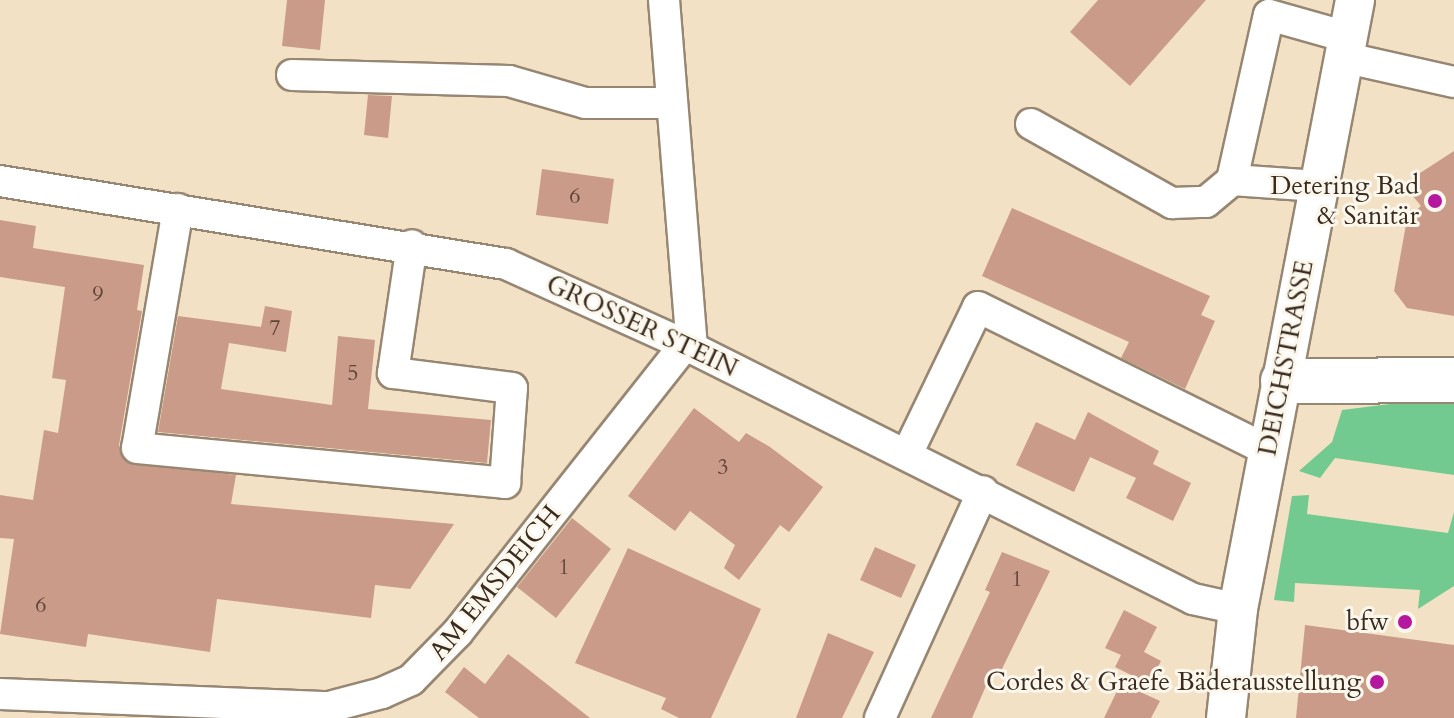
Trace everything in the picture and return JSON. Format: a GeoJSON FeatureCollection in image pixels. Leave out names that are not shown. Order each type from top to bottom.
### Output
{"type":"FeatureCollection","features":[{"type":"Feature","properties":{"kind":"highway"},"geometry":{"type":"LineString","coordinates":[[1283,381],[1454,380]]}},
{"type":"Feature","properties":{"kind":"main road","name":"DEICHSTRASSE"},"geometry":{"type":"LineString","coordinates":[[1226,718],[1238,609],[1355,0]]}},
{"type":"Feature","properties":{"kind":"street"},"geometry":{"type":"LineString","coordinates":[[664,0],[688,346]]}},
{"type":"Feature","properties":{"kind":"street"},"geometry":{"type":"LineString","coordinates":[[1031,124],[1172,203],[1206,202],[1232,180],[1269,15],[1344,47],[1454,82]]}},
{"type":"Feature","properties":{"kind":"street"},"geometry":{"type":"LineString","coordinates":[[292,75],[509,81],[585,103],[672,103]]}},
{"type":"Feature","properties":{"kind":"street"},"geometry":{"type":"LineString","coordinates":[[1232,180],[1318,186]]}},
{"type":"Feature","properties":{"kind":"street","name":"GROSSER STEIN"},"geometry":{"type":"LineString","coordinates":[[0,181],[412,245],[506,264],[688,346],[983,491],[1193,599],[1238,609]]}},
{"type":"Feature","properties":{"kind":"street"},"geometry":{"type":"LineString","coordinates":[[178,209],[137,448],[505,483],[512,388],[393,373],[412,245]]}},
{"type":"Feature","properties":{"kind":"street"},"geometry":{"type":"LineString","coordinates":[[907,454],[978,307],[1270,451]]}},
{"type":"Feature","properties":{"kind":"street","name":"AM EMSDEICH"},"geometry":{"type":"LineString","coordinates":[[0,694],[280,712],[329,707],[382,693],[437,658],[688,346]]}},
{"type":"Feature","properties":{"kind":"street"},"geometry":{"type":"LineString","coordinates":[[880,718],[983,491]]}},
{"type":"Feature","properties":{"kind":"green space"},"geometry":{"type":"Polygon","coordinates":[[[1454,396],[1454,475],[1335,458],[1320,478],[1299,471],[1332,442],[1342,410],[1454,396]]]}},
{"type":"Feature","properties":{"kind":"green space"},"geometry":{"type":"Polygon","coordinates":[[[1309,495],[1307,514],[1448,533],[1454,512],[1454,586],[1418,609],[1420,590],[1295,583],[1294,602],[1274,600],[1292,496],[1309,495]]]}},
{"type":"Feature","properties":{"kind":"building"},"geometry":{"type":"Polygon","coordinates":[[[287,0],[325,0],[320,50],[282,46],[287,0]]]}},
{"type":"Feature","properties":{"kind":"building"},"geometry":{"type":"Polygon","coordinates":[[[1098,0],[1206,0],[1130,86],[1070,32],[1098,0]]]}},
{"type":"Feature","properties":{"kind":"building"},"geometry":{"type":"Polygon","coordinates":[[[368,95],[392,96],[388,138],[364,135],[368,95]]]}},
{"type":"Feature","properties":{"kind":"building"},"geometry":{"type":"Polygon","coordinates":[[[1454,151],[1454,316],[1407,308],[1394,291],[1407,219],[1421,206],[1412,195],[1417,175],[1454,151]]]}},
{"type":"Feature","properties":{"kind":"building"},"geometry":{"type":"Polygon","coordinates":[[[542,169],[614,179],[608,224],[536,215],[542,169]]]}},
{"type":"Feature","properties":{"kind":"building"},"geometry":{"type":"Polygon","coordinates":[[[1012,208],[1210,296],[1201,315],[1215,321],[1185,389],[1121,358],[1129,342],[982,276],[1012,208]]]}},
{"type":"Feature","properties":{"kind":"building"},"geometry":{"type":"Polygon","coordinates":[[[0,220],[36,226],[33,248],[144,265],[137,310],[142,311],[119,445],[126,462],[236,475],[231,504],[454,524],[410,589],[375,585],[371,618],[217,599],[210,652],[88,634],[86,647],[0,634],[14,539],[0,538],[0,495],[33,500],[44,430],[58,433],[66,380],[52,378],[65,287],[0,277],[0,220]]]}},
{"type":"Feature","properties":{"kind":"building"},"geometry":{"type":"Polygon","coordinates":[[[265,306],[292,311],[286,352],[229,343],[221,389],[332,405],[338,336],[375,340],[368,409],[491,420],[487,463],[158,432],[178,316],[261,327],[265,306]]]}},
{"type":"Feature","properties":{"kind":"building"},"geometry":{"type":"Polygon","coordinates":[[[694,408],[739,442],[746,433],[770,447],[823,487],[789,532],[780,525],[739,580],[724,568],[735,545],[690,511],[675,531],[628,496],[694,408]]]}},
{"type":"Feature","properties":{"kind":"building"},"geometry":{"type":"Polygon","coordinates":[[[1088,412],[1159,451],[1153,464],[1191,483],[1173,521],[1126,498],[1136,478],[1090,457],[1074,492],[1016,465],[1036,422],[1075,440],[1088,412]]]}},
{"type":"Feature","properties":{"kind":"building"},"geometry":{"type":"Polygon","coordinates":[[[572,518],[611,549],[556,618],[517,587],[572,518]]]}},
{"type":"Feature","properties":{"kind":"building"},"geometry":{"type":"Polygon","coordinates":[[[875,547],[916,565],[901,598],[860,580],[875,547]]]}},
{"type":"Feature","properties":{"kind":"building"},"geometry":{"type":"Polygon","coordinates":[[[628,548],[761,609],[711,718],[679,718],[661,709],[666,698],[575,663],[628,548]]]}},
{"type":"Feature","properties":{"kind":"building"},"geometry":{"type":"Polygon","coordinates":[[[1002,552],[1050,571],[999,675],[992,672],[972,718],[931,718],[990,592],[985,590],[1002,552]]]}},
{"type":"Feature","properties":{"kind":"building"},"geometry":{"type":"Polygon","coordinates":[[[1124,610],[1157,627],[1144,652],[1161,661],[1149,684],[1115,667],[1121,655],[1105,648],[1124,610]]]}},
{"type":"Feature","properties":{"kind":"building","name":"Cordes & Graefe Bäderausstellung"},"geometry":{"type":"Polygon","coordinates":[[[1305,625],[1454,645],[1454,718],[1296,718],[1305,625]]]}},
{"type":"Feature","properties":{"kind":"building"},"geometry":{"type":"Polygon","coordinates":[[[828,633],[874,652],[842,718],[796,718],[828,633]]]}},
{"type":"Feature","properties":{"kind":"building"},"geometry":{"type":"Polygon","coordinates":[[[508,654],[590,718],[479,718],[445,692],[464,667],[485,684],[508,654]]]}},
{"type":"Feature","properties":{"kind":"building"},"geometry":{"type":"Polygon","coordinates":[[[1134,689],[1160,701],[1151,718],[1104,718],[1117,691],[1134,689]]]}},
{"type":"Feature","properties":{"kind":"place","name":"Detering Bad & Sanitär"},"geometry":{"type":"Point","coordinates":[1435,201]}},
{"type":"Feature","properties":{"kind":"place","name":"bfw"},"geometry":{"type":"Point","coordinates":[1405,622]}},
{"type":"Feature","properties":{"kind":"place","name":"Cordes & Graefe Bäderausstellung"},"geometry":{"type":"Point","coordinates":[1377,682]}}]}
